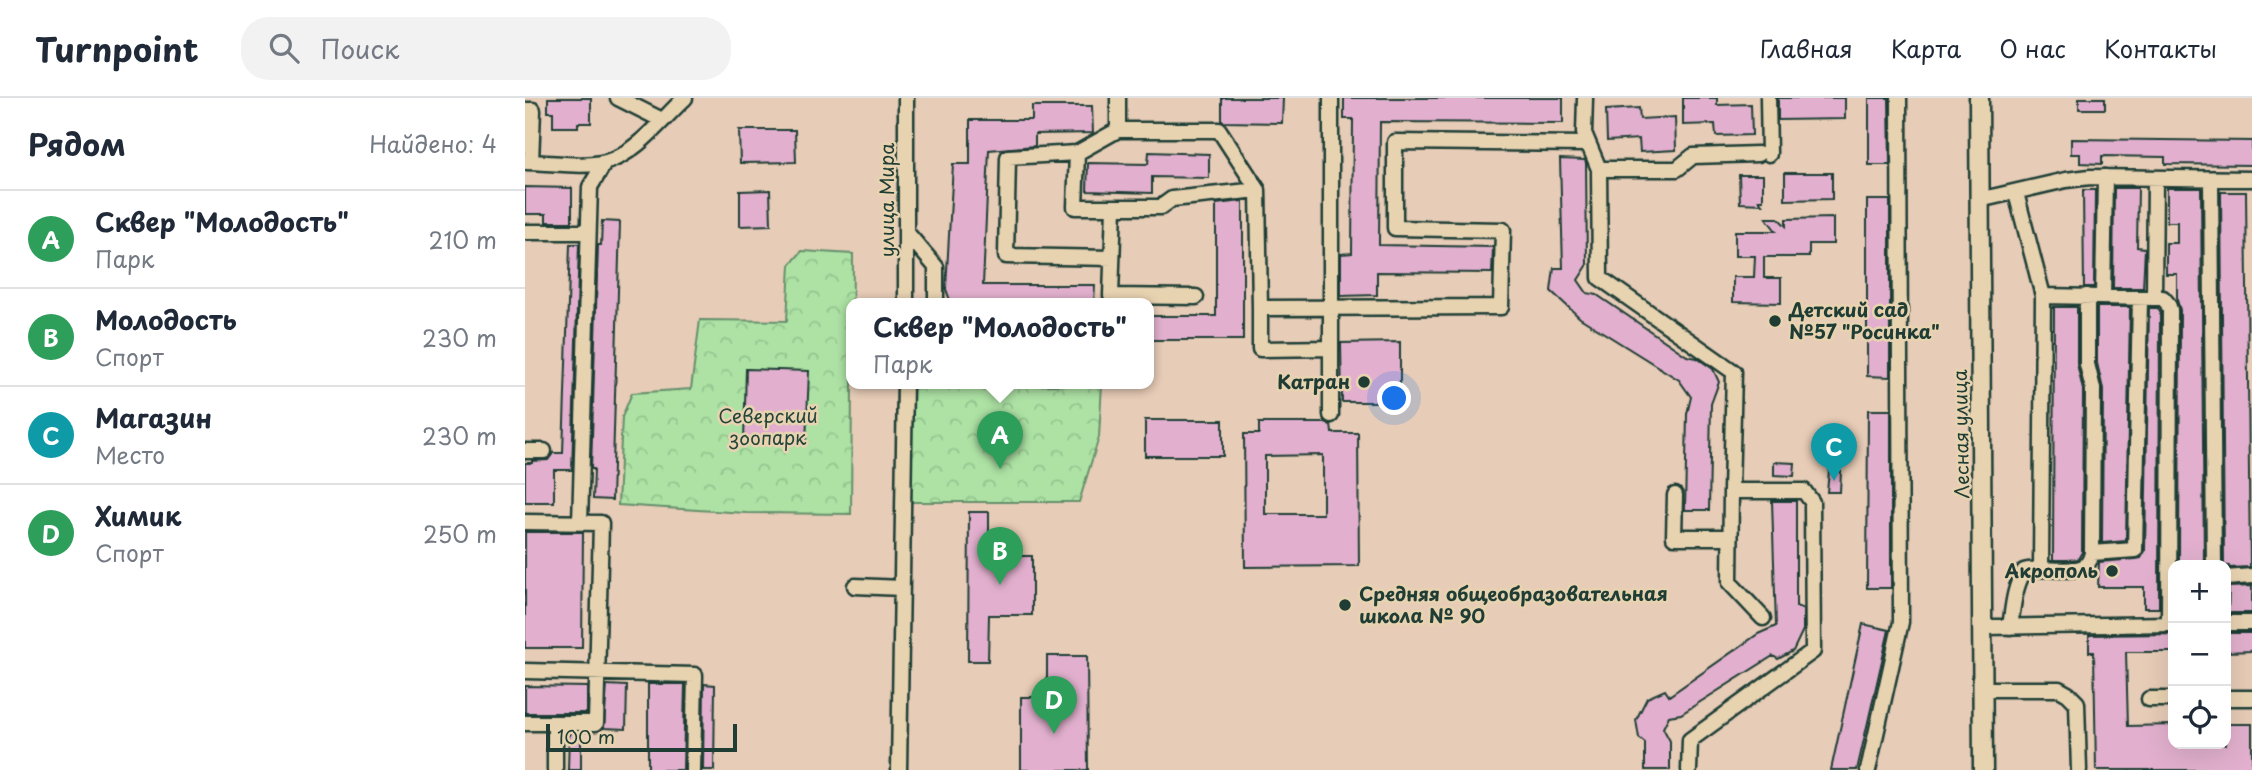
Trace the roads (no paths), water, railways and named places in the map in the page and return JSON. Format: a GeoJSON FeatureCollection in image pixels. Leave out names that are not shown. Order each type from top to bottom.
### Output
{"type":"FeatureCollection","features":[{"type":"Feature","properties":{"kind":"main road","name":"Лесная улица"},"geometry":{"type":"LineString","coordinates":[[1979,98],[1983,770]]}},
{"type":"Feature","properties":{"kind":"street"},"geometry":{"type":"LineString","coordinates":[[618,98],[662,120]]}},
{"type":"Feature","properties":{"kind":"street"},"geometry":{"type":"LineString","coordinates":[[525,110],[533,110],[528,162],[605,162],[633,149],[685,98]]}},
{"type":"Feature","properties":{"kind":"street","name":"улица Мира"},"geometry":{"type":"LineString","coordinates":[[906,98],[906,298]]}},
{"type":"Feature","properties":{"kind":"street"},"geometry":{"type":"LineString","coordinates":[[1118,98],[1118,130]]}},
{"type":"Feature","properties":{"kind":"street"},"geometry":{"type":"LineString","coordinates":[[1331,98],[1331,415]]}},
{"type":"Feature","properties":{"kind":"street"},"geometry":{"type":"LineString","coordinates":[[1585,98],[1584,133],[1599,169],[1600,278],[1734,372],[1730,583],[1763,618]]}},
{"type":"Feature","properties":{"kind":"street"},"geometry":{"type":"LineString","coordinates":[[1599,169],[1677,169],[1693,156],[1764,154],[1768,98]]}},
{"type":"Feature","properties":{"kind":"street"},"geometry":{"type":"LineString","coordinates":[[1868,770],[1901,622],[1899,98]]}},
{"type":"Feature","properties":{"kind":"street"},"geometry":{"type":"LineString","coordinates":[[1112,258],[1006,256],[1008,157],[1077,153],[1118,130],[1219,130],[1258,190],[1260,349],[1331,348]]}},
{"type":"Feature","properties":{"kind":"street"},"geometry":{"type":"LineString","coordinates":[[1259,307],[1501,307],[1503,230],[1395,228],[1395,142],[1587,144]]}},
{"type":"Feature","properties":{"kind":"street"},"geometry":{"type":"LineString","coordinates":[[1077,153],[1075,207],[1161,207],[1172,199],[1258,190]]}},
{"type":"Feature","properties":{"kind":"street"},"geometry":{"type":"LineString","coordinates":[[580,523],[590,187],[605,162]]}},
{"type":"Feature","properties":{"kind":"street"},"geometry":{"type":"LineString","coordinates":[[566,164],[585,176],[590,187]]}},
{"type":"Feature","properties":{"kind":"street"},"geometry":{"type":"LineString","coordinates":[[1979,200],[2066,180],[2105,177],[2252,179]]}},
{"type":"Feature","properties":{"kind":"street"},"geometry":{"type":"LineString","coordinates":[[2103,297],[2105,177]]}},
{"type":"Feature","properties":{"kind":"street"},"geometry":{"type":"LineString","coordinates":[[2092,553],[2135,550],[2155,178]]}},
{"type":"Feature","properties":{"kind":"street"},"geometry":{"type":"LineString","coordinates":[[2211,179],[2214,560]]}},
{"type":"Feature","properties":{"kind":"street"},"geometry":{"type":"LineString","coordinates":[[2016,193],[2043,296],[2041,568]]}},
{"type":"Feature","properties":{"kind":"street"},"geometry":{"type":"LineString","coordinates":[[1114,208],[1111,296],[1196,297]]}},
{"type":"Feature","properties":{"kind":"street"},"geometry":{"type":"LineString","coordinates":[[525,232],[587,232]]}},
{"type":"Feature","properties":{"kind":"street"},"geometry":{"type":"LineString","coordinates":[[907,233],[936,267],[936,298]]}},
{"type":"Feature","properties":{"kind":"street"},"geometry":{"type":"LineString","coordinates":[[2043,296],[2163,298],[2168,304],[2171,560]]}},
{"type":"Feature","properties":{"kind":"street"},"geometry":{"type":"LineString","coordinates":[[2010,627],[2018,580],[2024,571],[2041,568],[2078,570],[2087,565],[2092,553],[2093,389],[2087,364],[2087,296]]}},
{"type":"Feature","properties":{"kind":"street"},"geometry":{"type":"LineString","coordinates":[[899,770],[905,389]]}},
{"type":"Feature","properties":{"kind":"street"},"geometry":{"type":"LineString","coordinates":[[525,451],[544,451]]}},
{"type":"Feature","properties":{"kind":"street"},"geometry":{"type":"LineString","coordinates":[[1689,770],[1690,740],[1813,651],[1812,502],[1804,491],[1731,491]]}},
{"type":"Feature","properties":{"kind":"street"},"geometry":{"type":"LineString","coordinates":[[1675,495],[1674,537],[1730,537]]}},
{"type":"Feature","properties":{"kind":"street"},"geometry":{"type":"LineString","coordinates":[[525,522],[601,523],[596,723],[525,723]]}},
{"type":"Feature","properties":{"kind":"street"},"geometry":{"type":"LineString","coordinates":[[2231,578],[2252,576]]}},
{"type":"Feature","properties":{"kind":"street"},"geometry":{"type":"LineString","coordinates":[[855,586],[902,588]]}},
{"type":"Feature","properties":{"kind":"street"},"geometry":{"type":"LineString","coordinates":[[1984,627],[2168,623]]}},
{"type":"Feature","properties":{"kind":"street"},"geometry":{"type":"LineString","coordinates":[[2231,623],[2252,623]]}},
{"type":"Feature","properties":{"kind":"street"},"geometry":{"type":"LineString","coordinates":[[525,671],[695,674],[693,770]]}},
{"type":"Feature","properties":{"kind":"street"},"geometry":{"type":"LineString","coordinates":[[1983,689],[2059,689],[2068,694],[2077,703],[2079,770]]}},
{"type":"Feature","properties":{"kind":"street"},"geometry":{"type":"LineString","coordinates":[[2231,698],[2252,698]]}},
{"type":"Feature","properties":{"kind":"street"},"geometry":{"type":"LineString","coordinates":[[2149,699],[2168,699]]}},
{"type":"Feature","properties":{"kind":"street"},"geometry":{"type":"LineString","coordinates":[[555,723],[555,770]]}},
{"type":"Feature","properties":{"kind":"place","name":"Детский сад №57 \"Росинка\""},"geometry":{"type":"Point","coordinates":[1775,321]}},
{"type":"Feature","properties":{"kind":"place","name":"Катран"},"geometry":{"type":"Point","coordinates":[1364,382]}},
{"type":"Feature","properties":{"kind":"place","name":"Сквер \"Молодость\""},"geometry":{"type":"Point","coordinates":[1000,469]}},
{"type":"Feature","properties":{"kind":"place","name":"Магазин"},"geometry":{"type":"Point","coordinates":[1834,481]}},
{"type":"Feature","properties":{"kind":"place","name":"Акрополь"},"geometry":{"type":"Point","coordinates":[2112,571]}},
{"type":"Feature","properties":{"kind":"place","name":"Молодость"},"geometry":{"type":"Point","coordinates":[1000,585]}},
{"type":"Feature","properties":{"kind":"place","name":"Средняя общеобразовательная школа № 90"},"geometry":{"type":"Point","coordinates":[1345,605]}},
{"type":"Feature","properties":{"kind":"place","name":"Химик"},"geometry":{"type":"Point","coordinates":[1054,734]}},
{"type":"Feature","properties":{"kind":"park label","name":"Северский зоопарк"},"geometry":{"type":"Point","coordinates":[768,427]}}]}
